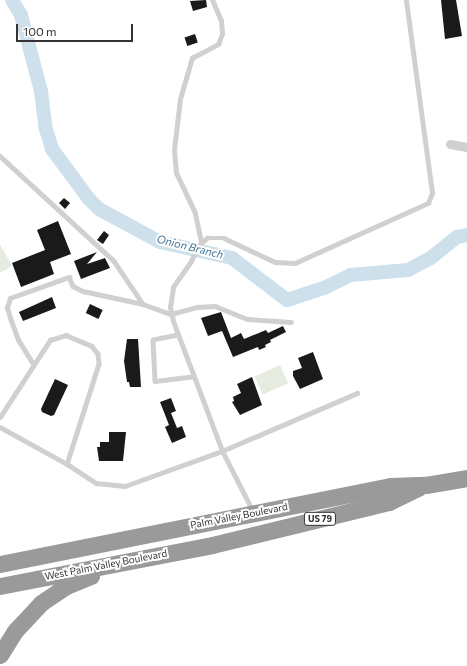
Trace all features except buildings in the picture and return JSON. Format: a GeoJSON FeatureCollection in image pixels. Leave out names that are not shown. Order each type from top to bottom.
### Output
{"type":"FeatureCollection","features":[{"type":"Feature","properties":{"kind":"highway","name":"Palm Valley Boulevard"},"geometry":{"type":"LineString","coordinates":[[52,553],[256,524],[390,486],[426,485],[467,478]]}},
{"type":"Feature","properties":{"kind":"highway","name":"Palm Valley Boulevard"},"geometry":{"type":"LineString","coordinates":[[212,545],[256,524]]}},
{"type":"Feature","properties":{"kind":"highway","name":"West Palm Valley Boulevard"},"geometry":{"type":"LineString","coordinates":[[0,586],[212,545]]}},
{"type":"Feature","properties":{"kind":"highway"},"geometry":{"type":"LineString","coordinates":[[0,559],[52,553]]}},
{"type":"Feature","properties":{"kind":"highway","name":"US 79"},"geometry":{"type":"LineString","coordinates":[[0,564],[52,553]]}},
{"type":"Feature","properties":{"kind":"highway"},"geometry":{"type":"LineString","coordinates":[[0,655],[23,621],[53,594],[80,580],[144,558]]}},
{"type":"Feature","properties":{"kind":"street"},"geometry":{"type":"LineString","coordinates":[[450,144],[467,147]]}},
{"type":"Feature","properties":{"kind":"lane"},"geometry":{"type":"LineString","coordinates":[[201,242],[195,213],[176,173],[174,150],[180,99],[192,58],[218,44],[222,34],[221,21],[212,0]]}},
{"type":"Feature","properties":{"kind":"lane"},"geometry":{"type":"LineString","coordinates":[[256,524],[222,451],[178,335],[171,314],[173,287],[201,242],[216,236],[224,238],[275,262],[295,263],[428,203],[432,193],[406,0]]}},
{"type":"Feature","properties":{"kind":"lane"},"geometry":{"type":"LineString","coordinates":[[0,156],[114,261],[143,304]]}},
{"type":"Feature","properties":{"kind":"lane"},"geometry":{"type":"LineString","coordinates":[[33,364],[18,340],[10,321],[7,308],[10,298],[69,277],[73,286],[83,291],[143,304],[171,314],[197,307],[215,306],[248,319],[291,322]]}},
{"type":"Feature","properties":{"kind":"lane"},"geometry":{"type":"LineString","coordinates":[[0,417],[47,344],[60,335],[79,339],[92,346],[98,354],[98,370],[67,464]]}},
{"type":"Feature","properties":{"kind":"lane"},"geometry":{"type":"LineString","coordinates":[[178,335],[153,340],[155,381],[194,376]]}},
{"type":"Feature","properties":{"kind":"lane"},"geometry":{"type":"LineString","coordinates":[[0,427],[67,464],[96,483],[125,486],[222,451],[357,393]]}},
{"type":"Feature","properties":{"kind":"shaded area"},"geometry":{"type":"Polygon","coordinates":[[[0,244],[12,266],[0,273],[0,244]]]}},
{"type":"Feature","properties":{"kind":"shaded area"},"geometry":{"type":"Polygon","coordinates":[[[280,365],[288,383],[263,395],[254,376],[280,365]]]}},
{"type":"Feature","properties":{"kind":"waterway","name":"Onion Branch"},"geometry":{"type":"LineString","coordinates":[[12,0],[21,15],[41,91],[45,126],[52,149],[89,199],[99,209],[160,242],[232,258],[287,300],[324,288],[351,275],[408,270],[432,257],[457,237],[467,235]]}}]}
